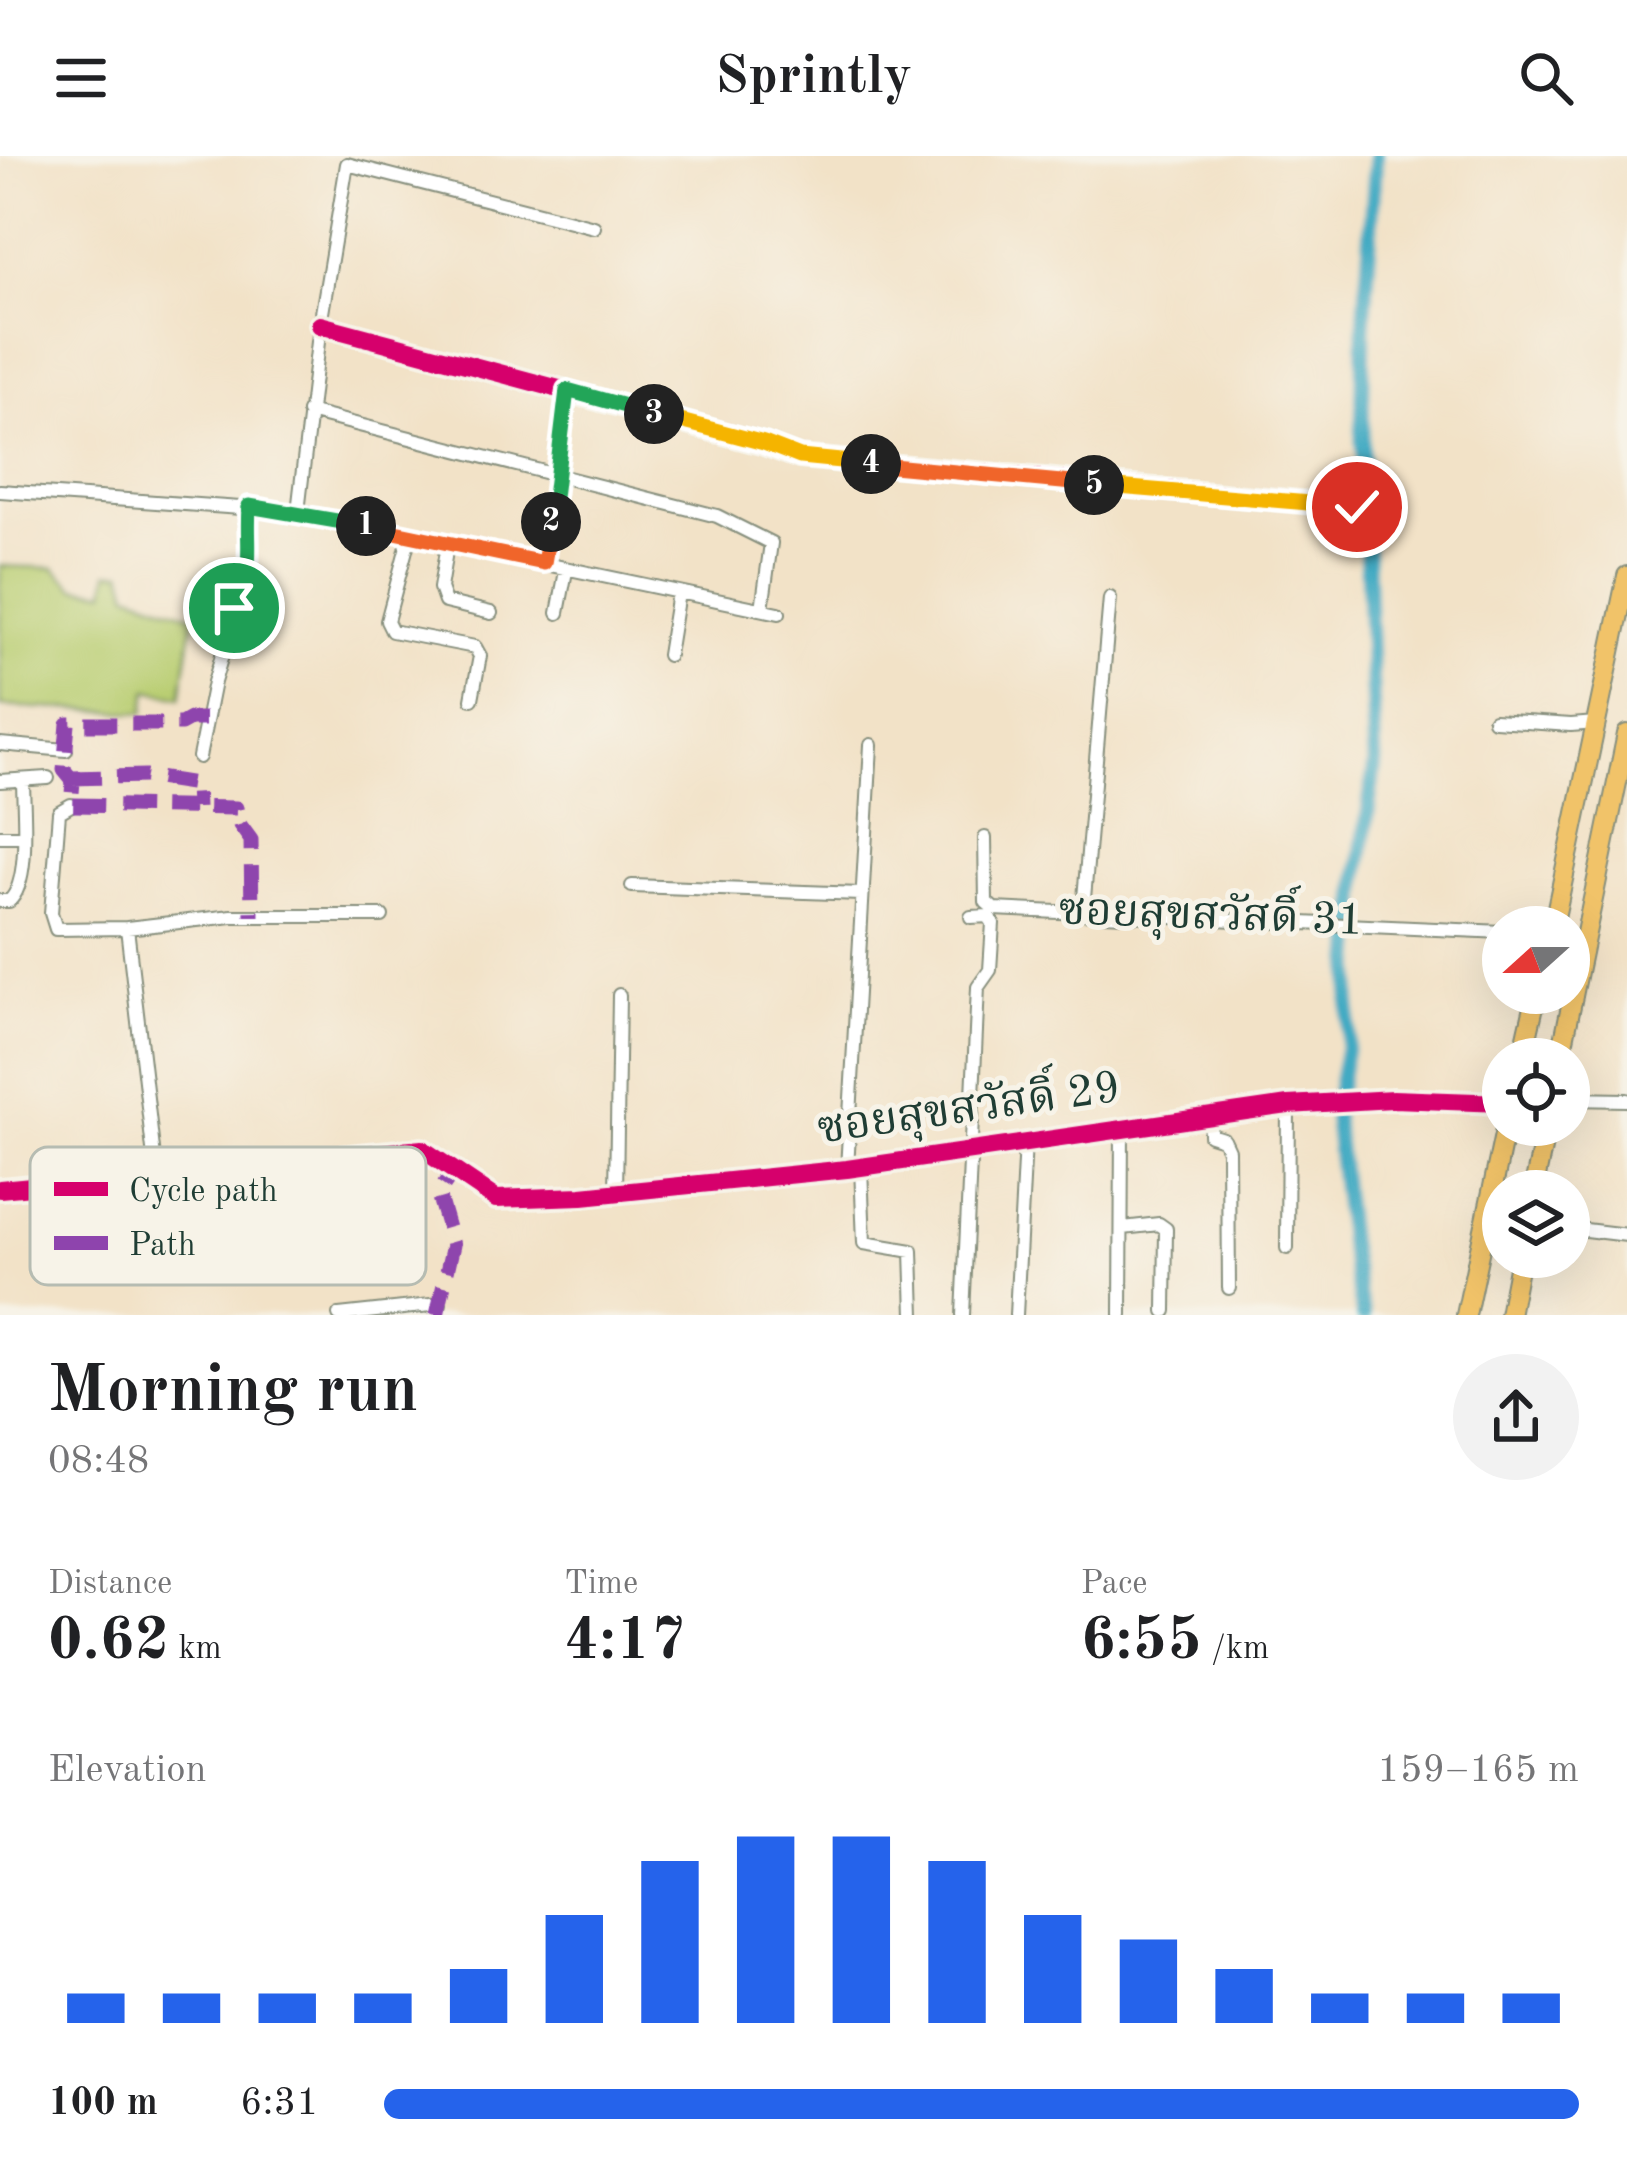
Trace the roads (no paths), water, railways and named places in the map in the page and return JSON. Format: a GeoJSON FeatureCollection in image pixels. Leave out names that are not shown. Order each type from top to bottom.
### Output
{"type":"FeatureCollection","features":[{"type":"Feature","properties":{"kind":"main road"},"geometry":{"type":"LineString","coordinates":[[1557,906],[1627,576]]}},
{"type":"Feature","properties":{"kind":"main road"},"geometry":{"type":"LineString","coordinates":[[1565,1038],[1622,790],[1627,734]]}},
{"type":"Feature","properties":{"kind":"main road"},"geometry":{"type":"LineString","coordinates":[[1467,1311],[1502,1146]]}},
{"type":"Feature","properties":{"kind":"main road"},"geometry":{"type":"LineString","coordinates":[[1510,1311],[1516,1278]]}},
{"type":"Feature","properties":{"kind":"street"},"geometry":{"type":"LineString","coordinates":[[298,512],[320,325],[347,164],[593,226]]}},
{"type":"Feature","properties":{"kind":"street"},"geometry":{"type":"LineString","coordinates":[[320,325],[764,443],[800,457],[1357,507]]}},
{"type":"Feature","properties":{"kind":"street"},"geometry":{"type":"LineString","coordinates":[[544,563],[567,390]]}},
{"type":"Feature","properties":{"kind":"street"},"geometry":{"type":"LineString","coordinates":[[308,412],[717,516],[767,539],[773,549],[762,609]]}},
{"type":"Feature","properties":{"kind":"street"},"geometry":{"type":"LineString","coordinates":[[0,491],[298,512],[779,613]]}},
{"type":"Feature","properties":{"kind":"street"},"geometry":{"type":"LineString","coordinates":[[200,757],[234,608],[250,568],[249,506]]}},
{"type":"Feature","properties":{"kind":"street"},"geometry":{"type":"LineString","coordinates":[[410,535],[387,621],[392,631],[476,646],[480,656],[472,699]]}},
{"type":"Feature","properties":{"kind":"street"},"geometry":{"type":"LineString","coordinates":[[447,545],[440,588],[445,602],[491,613]]}},
{"type":"Feature","properties":{"kind":"street"},"geometry":{"type":"LineString","coordinates":[[558,613],[566,571]]}},
{"type":"Feature","properties":{"kind":"street"},"geometry":{"type":"LineString","coordinates":[[668,655],[677,592]]}},
{"type":"Feature","properties":{"kind":"street"},"geometry":{"type":"LineString","coordinates":[[1083,910],[1110,598]]}},
{"type":"Feature","properties":{"kind":"street"},"geometry":{"type":"LineString","coordinates":[[1494,720],[1596,723]]}},
{"type":"Feature","properties":{"kind":"street"},"geometry":{"type":"LineString","coordinates":[[0,744],[66,749]]}},
{"type":"Feature","properties":{"kind":"street"},"geometry":{"type":"LineString","coordinates":[[871,745],[861,894],[854,1168],[864,1243],[912,1251],[914,1315]]}},
{"type":"Feature","properties":{"kind":"street"},"geometry":{"type":"LineString","coordinates":[[0,781],[48,778]]}},
{"type":"Feature","properties":{"kind":"street"},"geometry":{"type":"LineString","coordinates":[[0,901],[10,901],[19,891],[23,780]]}},
{"type":"Feature","properties":{"kind":"street"},"geometry":{"type":"LineString","coordinates":[[71,805],[59,812],[51,913],[54,928],[127,928],[232,916],[382,916]]}},
{"type":"Feature","properties":{"kind":"street"},"geometry":{"type":"LineString","coordinates":[[0,836],[24,836]]}},
{"type":"Feature","properties":{"kind":"street","name":"ซอยสุขสวัสดิ์ 31"},"geometry":{"type":"LineString","coordinates":[[985,838],[988,906],[1482,931]]}},
{"type":"Feature","properties":{"kind":"street"},"geometry":{"type":"LineString","coordinates":[[632,886],[861,894]]}},
{"type":"Feature","properties":{"kind":"street"},"geometry":{"type":"LineString","coordinates":[[963,1315],[978,987],[990,970],[993,923],[988,916],[971,917]]}},
{"type":"Feature","properties":{"kind":"street"},"geometry":{"type":"LineString","coordinates":[[127,928],[153,1147]]}},
{"type":"Feature","properties":{"kind":"street"},"geometry":{"type":"LineString","coordinates":[[616,1192],[619,995]]}},
{"type":"Feature","properties":{"kind":"street"},"geometry":{"type":"LineString","coordinates":[[1590,1099],[1627,1100]]}},
{"type":"Feature","properties":{"kind":"street","name":"ซอยสุขสวัสดิ์ 29"},"geometry":{"type":"LineString","coordinates":[[426,1151],[496,1199],[854,1168],[1288,1105],[1353,1100],[1482,1103]]}},
{"type":"Feature","properties":{"kind":"street"},"geometry":{"type":"LineString","coordinates":[[1287,1248],[1288,1105]]}},
{"type":"Feature","properties":{"kind":"street"},"geometry":{"type":"LineString","coordinates":[[1210,1114],[1210,1135],[1223,1139],[1228,1150],[1229,1288]]}},
{"type":"Feature","properties":{"kind":"street"},"geometry":{"type":"LineString","coordinates":[[1121,1315],[1122,1126]]}},
{"type":"Feature","properties":{"kind":"street"},"geometry":{"type":"LineString","coordinates":[[1016,1315],[1025,1142]]}},
{"type":"Feature","properties":{"kind":"street","name":"ซอยสุขสวัสดิ์ 29"},"geometry":{"type":"LineString","coordinates":[[0,1189],[30,1186]]}},
{"type":"Feature","properties":{"kind":"street"},"geometry":{"type":"LineString","coordinates":[[1123,1228],[1159,1224],[1166,1229],[1165,1311]]}},
{"type":"Feature","properties":{"kind":"street"},"geometry":{"type":"LineString","coordinates":[[1590,1231],[1627,1235]]}},
{"type":"Feature","properties":{"kind":"street"},"geometry":{"type":"LineString","coordinates":[[339,1315],[440,1304]]}},
{"type":"Feature","properties":{"kind":"waterway"},"geometry":{"type":"LineString","coordinates":[[1363,1315],[1349,1245],[1334,1112],[1347,1043],[1359,875],[1375,763],[1362,439],[1376,156]]}}]}
